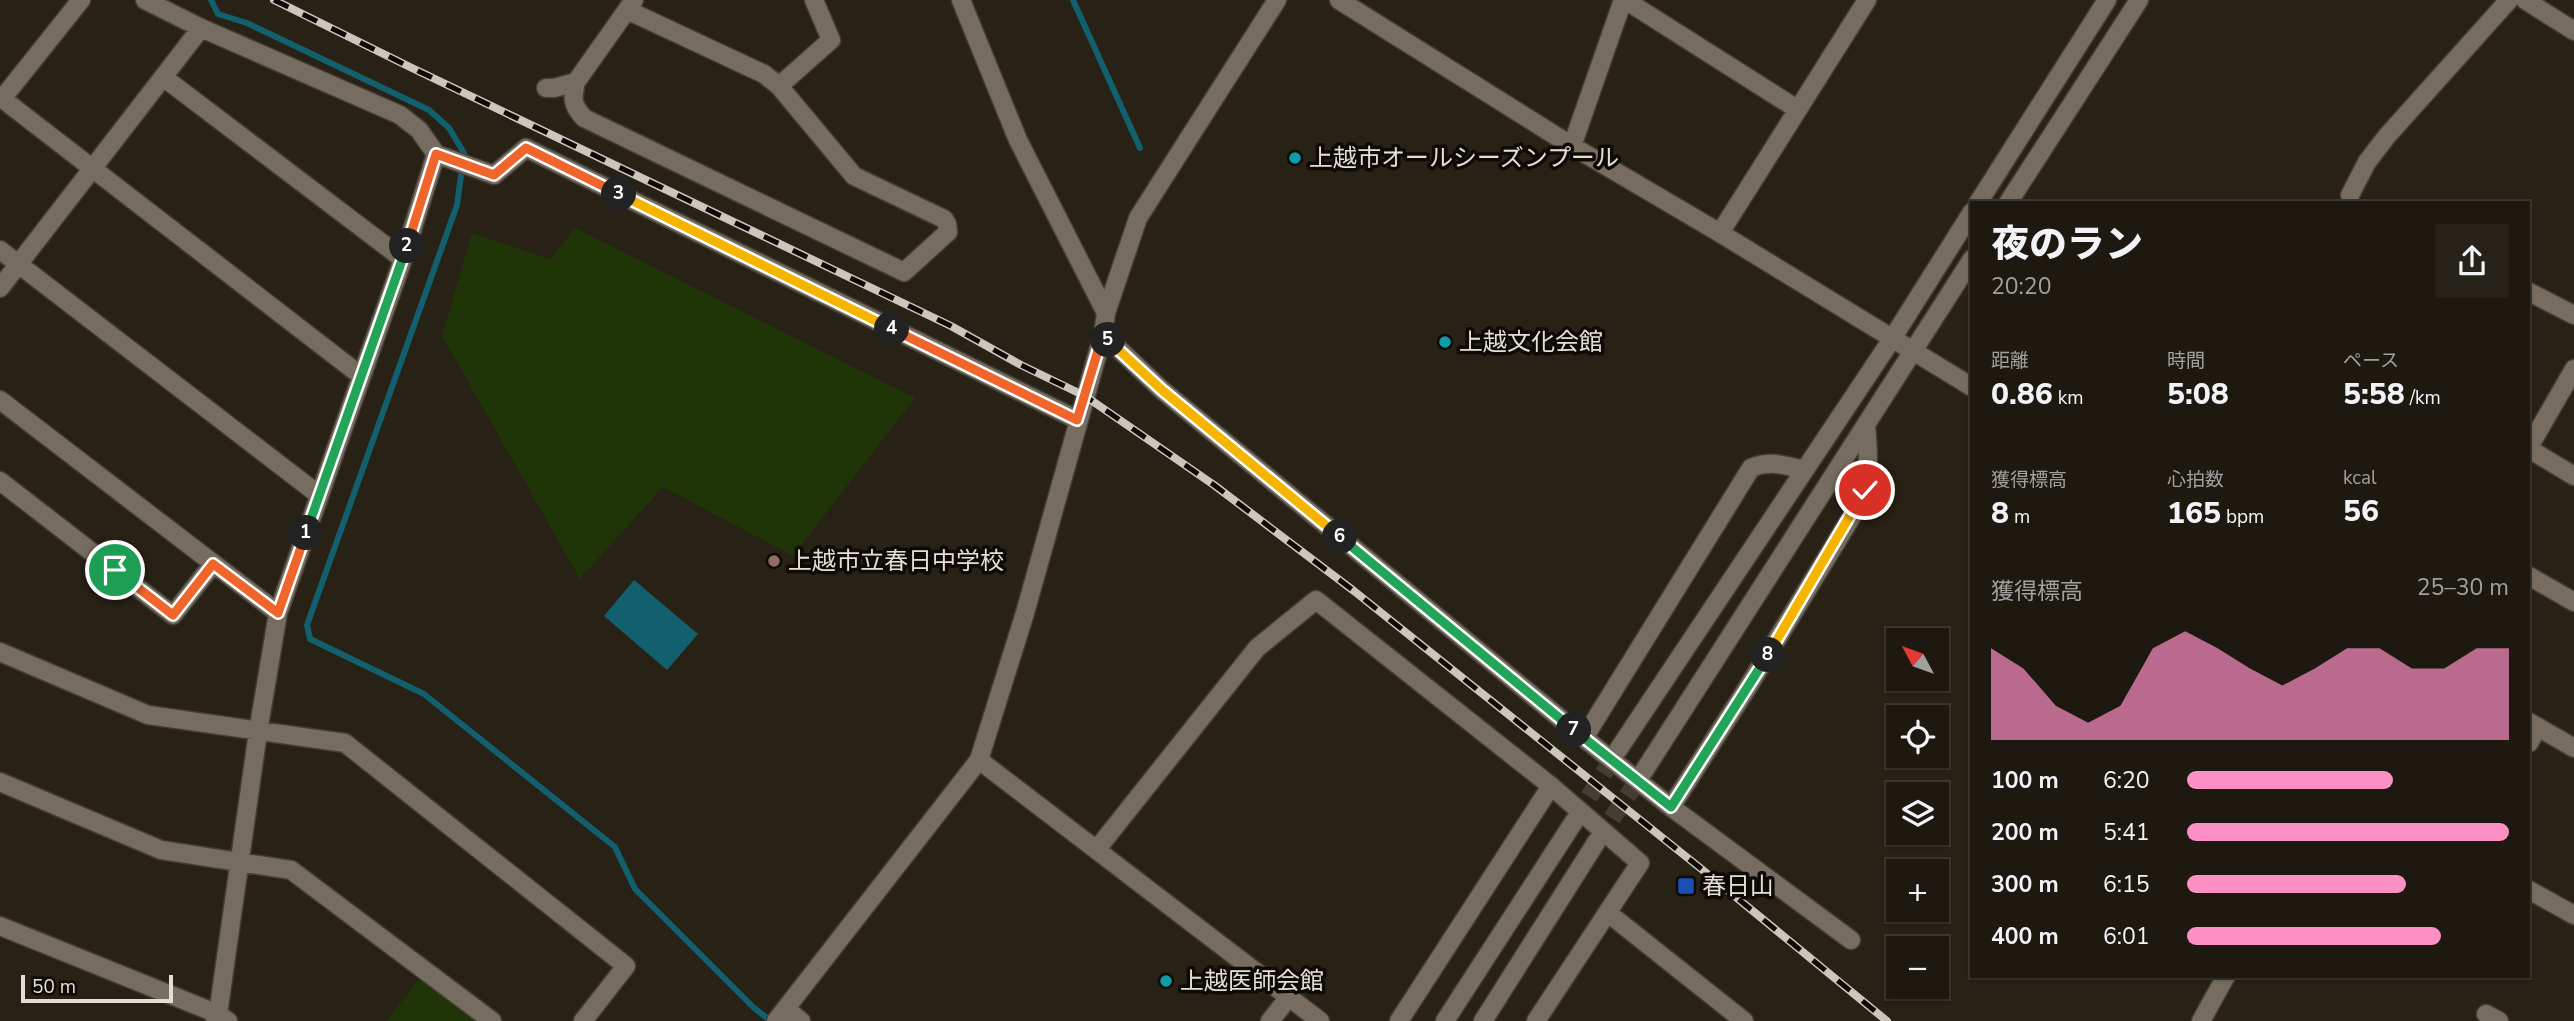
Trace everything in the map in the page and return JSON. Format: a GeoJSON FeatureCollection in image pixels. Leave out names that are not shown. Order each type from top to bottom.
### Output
{"type":"FeatureCollection","features":[{"type":"Feature","properties":{"kind":"street"},"geometry":{"type":"LineString","coordinates":[[81,0],[1,98],[360,375]]}},
{"type":"Feature","properties":{"kind":"street"},"geometry":{"type":"LineString","coordinates":[[145,0],[201,28],[400,115],[419,130],[436,154],[494,175],[526,148],[1077,420]]}},
{"type":"Feature","properties":{"kind":"street"},"geometry":{"type":"LineString","coordinates":[[779,86],[831,40],[814,0]]}},
{"type":"Feature","properties":{"kind":"street"},"geometry":{"type":"LineString","coordinates":[[961,0],[1018,140],[1106,313]]}},
{"type":"Feature","properties":{"kind":"street"},"geometry":{"type":"LineString","coordinates":[[801,1021],[781,1015],[978,761],[1025,613],[1103,334],[1106,313],[1138,218],[1277,0]]}},
{"type":"Feature","properties":{"kind":"street"},"geometry":{"type":"LineString","coordinates":[[1339,0],[1572,146],[1970,386]]}},
{"type":"Feature","properties":{"kind":"street"},"geometry":{"type":"LineString","coordinates":[[1720,233],[1867,0]]}},
{"type":"Feature","properties":{"kind":"street"},"geometry":{"type":"LineString","coordinates":[[1979,201],[2107,0]]}},
{"type":"Feature","properties":{"kind":"street"},"geometry":{"type":"LineString","coordinates":[[2009,201],[2139,0]]}},
{"type":"Feature","properties":{"kind":"street"},"geometry":{"type":"LineString","coordinates":[[2353,200],[2367,162],[2387,136],[2509,0]]}},
{"type":"Feature","properties":{"kind":"street"},"geometry":{"type":"LineString","coordinates":[[2525,0],[2574,31]]}},
{"type":"Feature","properties":{"kind":"street"},"geometry":{"type":"LineString","coordinates":[[1572,146],[1633,2],[1797,109]]}},
{"type":"Feature","properties":{"kind":"street"},"geometry":{"type":"LineString","coordinates":[[630,5],[764,74],[779,86],[854,176],[944,219],[947,232],[904,272],[584,118],[574,107],[572,99],[576,82],[630,5]]}},
{"type":"Feature","properties":{"kind":"street"},"geometry":{"type":"LineString","coordinates":[[0,288],[201,28]]}},
{"type":"Feature","properties":{"kind":"street"},"geometry":{"type":"LineString","coordinates":[[163,77],[403,259]]}},
{"type":"Feature","properties":{"kind":"street"},"geometry":{"type":"LineString","coordinates":[[546,88],[576,82]]}},
{"type":"Feature","properties":{"kind":"street"},"geometry":{"type":"LineString","coordinates":[[0,926],[220,1019],[258,732],[278,613],[403,259],[436,154]]}},
{"type":"Feature","properties":{"kind":"street"},"geometry":{"type":"LineString","coordinates":[[1618,750],[1892,339],[1970,215]]}},
{"type":"Feature","properties":{"kind":"street"},"geometry":{"type":"LineString","coordinates":[[0,250],[319,495]]}},
{"type":"Feature","properties":{"kind":"street"},"geometry":{"type":"LineString","coordinates":[[1644,771],[1970,262]]}},
{"type":"Feature","properties":{"kind":"street"},"geometry":{"type":"LineString","coordinates":[[2530,293],[2574,315]]}},
{"type":"Feature","properties":{"kind":"street"},"geometry":{"type":"LineString","coordinates":[[1103,334],[1162,390],[1584,738],[1671,807],[1851,940]]}},
{"type":"Feature","properties":{"kind":"street"},"geometry":{"type":"LineString","coordinates":[[2530,446],[2574,369]]}},
{"type":"Feature","properties":{"kind":"street"},"geometry":{"type":"LineString","coordinates":[[0,400],[278,613]]}},
{"type":"Feature","properties":{"kind":"street"},"geometry":{"type":"LineString","coordinates":[[1671,807],[1857,508],[1865,490],[1869,453],[1866,426]]}},
{"type":"Feature","properties":{"kind":"street"},"geometry":{"type":"LineString","coordinates":[[2530,449],[2574,476]]}},
{"type":"Feature","properties":{"kind":"street"},"geometry":{"type":"LineString","coordinates":[[1584,738],[1751,468],[1762,463],[1775,463],[1804,470]]}},
{"type":"Feature","properties":{"kind":"street"},"geometry":{"type":"LineString","coordinates":[[0,481],[173,615],[213,564]]}},
{"type":"Feature","properties":{"kind":"street"},"geometry":{"type":"LineString","coordinates":[[2530,577],[2574,602]]}},
{"type":"Feature","properties":{"kind":"street"},"geometry":{"type":"LineString","coordinates":[[1097,849],[1257,648],[1316,600],[1551,786],[1640,863],[1536,1021]]}},
{"type":"Feature","properties":{"kind":"street"},"geometry":{"type":"LineString","coordinates":[[0,652],[148,715],[345,743],[626,966],[583,1021]]}},
{"type":"Feature","properties":{"kind":"street"},"geometry":{"type":"LineString","coordinates":[[2533,724],[2574,748]]}},
{"type":"Feature","properties":{"kind":"street"},"geometry":{"type":"LineString","coordinates":[[978,761],[1320,1021]]}},
{"type":"Feature","properties":{"kind":"street"},"geometry":{"type":"LineString","coordinates":[[0,782],[161,850],[291,870],[492,1021]]}},
{"type":"Feature","properties":{"kind":"street"},"geometry":{"type":"LineString","coordinates":[[1399,1021],[1551,786]]}},
{"type":"Feature","properties":{"kind":"street"},"geometry":{"type":"LineString","coordinates":[[1445,1021],[1575,820]]}},
{"type":"Feature","properties":{"kind":"street"},"geometry":{"type":"LineString","coordinates":[[1483,1021],[1597,841]]}},
{"type":"Feature","properties":{"kind":"street"},"geometry":{"type":"LineString","coordinates":[[2530,891],[2574,915]]}},
{"type":"Feature","properties":{"kind":"street"},"geometry":{"type":"LineString","coordinates":[[1608,912],[1744,1021]]}},
{"type":"Feature","properties":{"kind":"street"},"geometry":{"type":"LineString","coordinates":[[2201,1021],[2225,978]]}},
{"type":"Feature","properties":{"kind":"street"},"geometry":{"type":"LineString","coordinates":[[1270,1021],[1289,997]]}},
{"type":"Feature","properties":{"kind":"green space"},"geometry":{"type":"Polygon","coordinates":[[[575,228],[915,398],[793,556],[663,487],[580,579],[442,336],[472,233],[550,259],[575,228]]]}},
{"type":"Feature","properties":{"kind":"green space"},"geometry":{"type":"Polygon","coordinates":[[[420,978],[475,1021],[386,1021],[420,978]]]}},
{"type":"Feature","properties":{"kind":"water"},"geometry":{"type":"Polygon","coordinates":[[[634,580],[698,634],[667,670],[604,616],[634,580]]]}},
{"type":"Feature","properties":{"kind":"waterway"},"geometry":{"type":"LineString","coordinates":[[211,0],[218,14],[247,23],[429,110],[449,128],[464,153],[457,205],[307,625],[310,639],[424,694],[615,847],[635,889],[754,1008],[771,1021]]}},
{"type":"Feature","properties":{"kind":"waterway"},"geometry":{"type":"LineString","coordinates":[[1073,0],[1140,148]]}},
{"type":"Feature","properties":{"kind":"tunnel"},"geometry":{"type":"LineString","coordinates":[[1575,820],[1618,750]]}},
{"type":"Feature","properties":{"kind":"tunnel"},"geometry":{"type":"LineString","coordinates":[[1597,841],[1644,771]]}},
{"type":"Feature","properties":{"kind":"railway"},"geometry":{"type":"LineString","coordinates":[[274,0],[951,326],[1021,365],[1085,396],[1214,485],[1354,591],[1887,1021]]}},
{"type":"Feature","properties":{"kind":"place","name":"上越市オールシーズンプール"},"geometry":{"type":"Point","coordinates":[1295,158]}},
{"type":"Feature","properties":{"kind":"place","name":"上越文化会館"},"geometry":{"type":"Point","coordinates":[1445,342]}},
{"type":"Feature","properties":{"kind":"place","name":"上越市立春日中学校"},"geometry":{"type":"Point","coordinates":[774,561]}},
{"type":"Feature","properties":{"kind":"place","name":"春日山"},"geometry":{"type":"Point","coordinates":[1686,886]}},
{"type":"Feature","properties":{"kind":"place","name":"上越医師会館"},"geometry":{"type":"Point","coordinates":[1166,981]}},
{"type":"Feature","properties":{"kind":"route"},"geometry":{"type":"LineString","coordinates":[[115,570],[173,615],[213,564],[278,613],[403,259],[436,154],[494,175],[526,148],[1077,420],[1103,334],[1162,390],[1671,807],[1746,690],[1857,508],[1865,490]]}}]}
